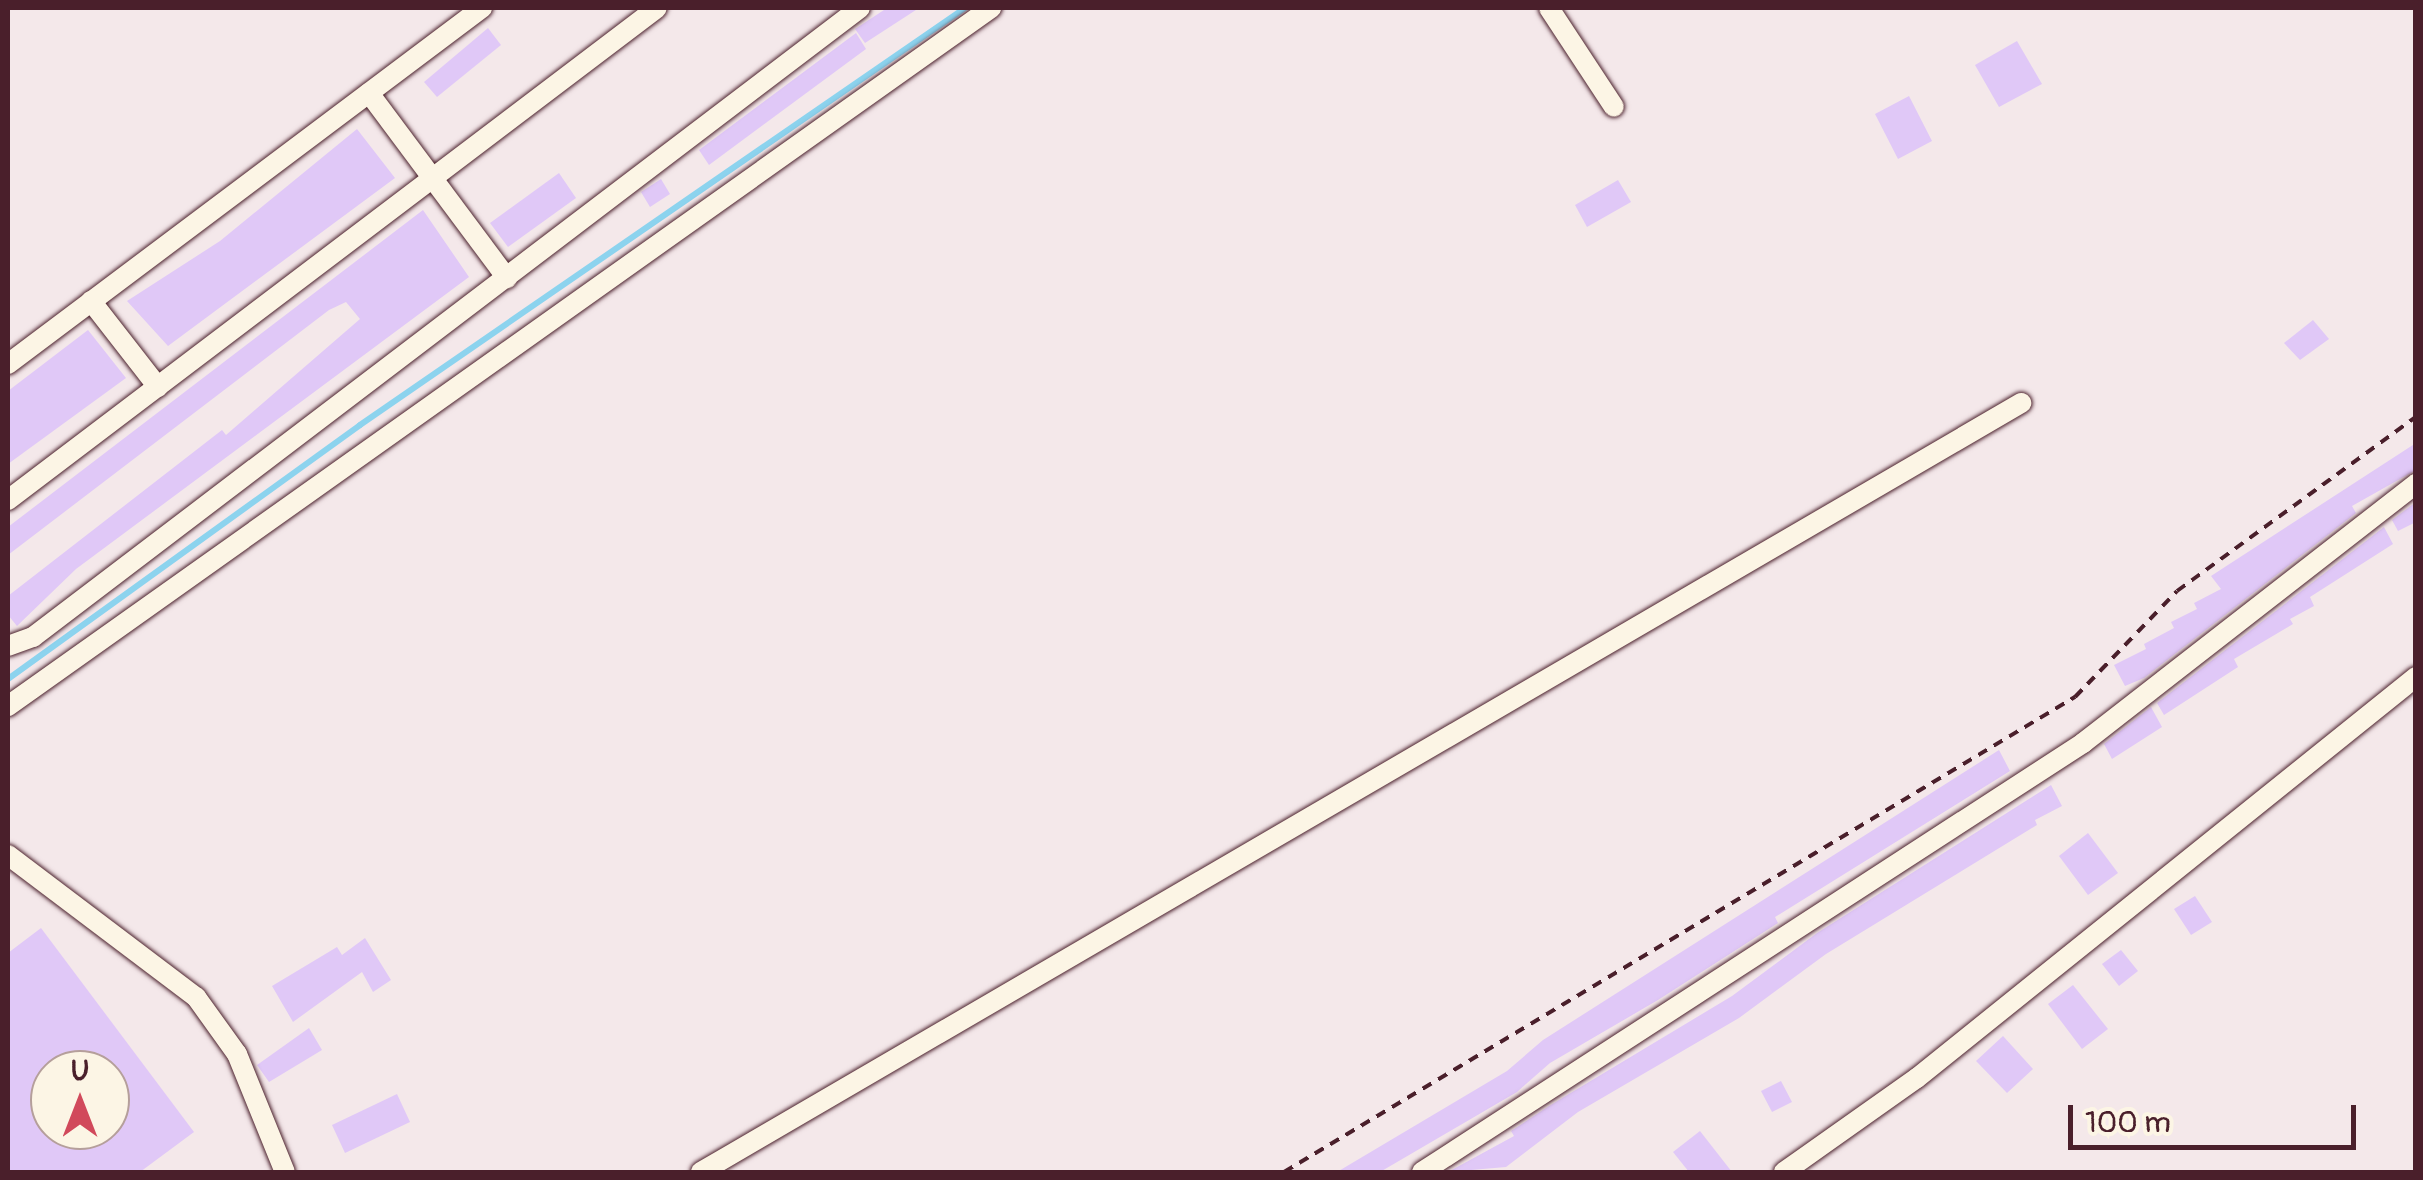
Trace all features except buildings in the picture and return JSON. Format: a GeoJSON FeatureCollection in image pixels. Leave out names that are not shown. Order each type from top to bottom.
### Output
{"type":"FeatureCollection","features":[{"type":"Feature","properties":{"kind":"street"},"geometry":{"type":"LineString","coordinates":[[8,364],[482,8]]}},
{"type":"Feature","properties":{"kind":"street"},"geometry":{"type":"LineString","coordinates":[[8,500],[656,8]]}},
{"type":"Feature","properties":{"kind":"street"},"geometry":{"type":"LineString","coordinates":[[8,646],[33,637],[860,8]]}},
{"type":"Feature","properties":{"kind":"street"},"geometry":{"type":"LineString","coordinates":[[8,706],[991,8]]}},
{"type":"Feature","properties":{"kind":"street"},"geometry":{"type":"LineString","coordinates":[[1549,8],[1614,107]]}},
{"type":"Feature","properties":{"kind":"street"},"geometry":{"type":"LineString","coordinates":[[369,93],[506,278]]}},
{"type":"Feature","properties":{"kind":"street"},"geometry":{"type":"LineString","coordinates":[[91,300],[158,387]]}},
{"type":"Feature","properties":{"kind":"street"},"geometry":{"type":"LineString","coordinates":[[701,1172],[2020,402]]}},
{"type":"Feature","properties":{"kind":"street"},"geometry":{"type":"LineString","coordinates":[[1422,1172],[2082,743],[2416,484]]}},
{"type":"Feature","properties":{"kind":"street"},"geometry":{"type":"LineString","coordinates":[[1784,1172],[1917,1078],[2416,678]]}},
{"type":"Feature","properties":{"kind":"street"},"geometry":{"type":"LineString","coordinates":[[8,855],[196,997],[237,1054],[285,1172]]}},
{"type":"Feature","properties":{"kind":"path"},"geometry":{"type":"LineString","coordinates":[[1284,1172],[2074,697],[2177,591],[2416,417]]}},
{"type":"Feature","properties":{"kind":"waterway"},"geometry":{"type":"LineString","coordinates":[[8,679],[360,425],[965,8]]}}]}
